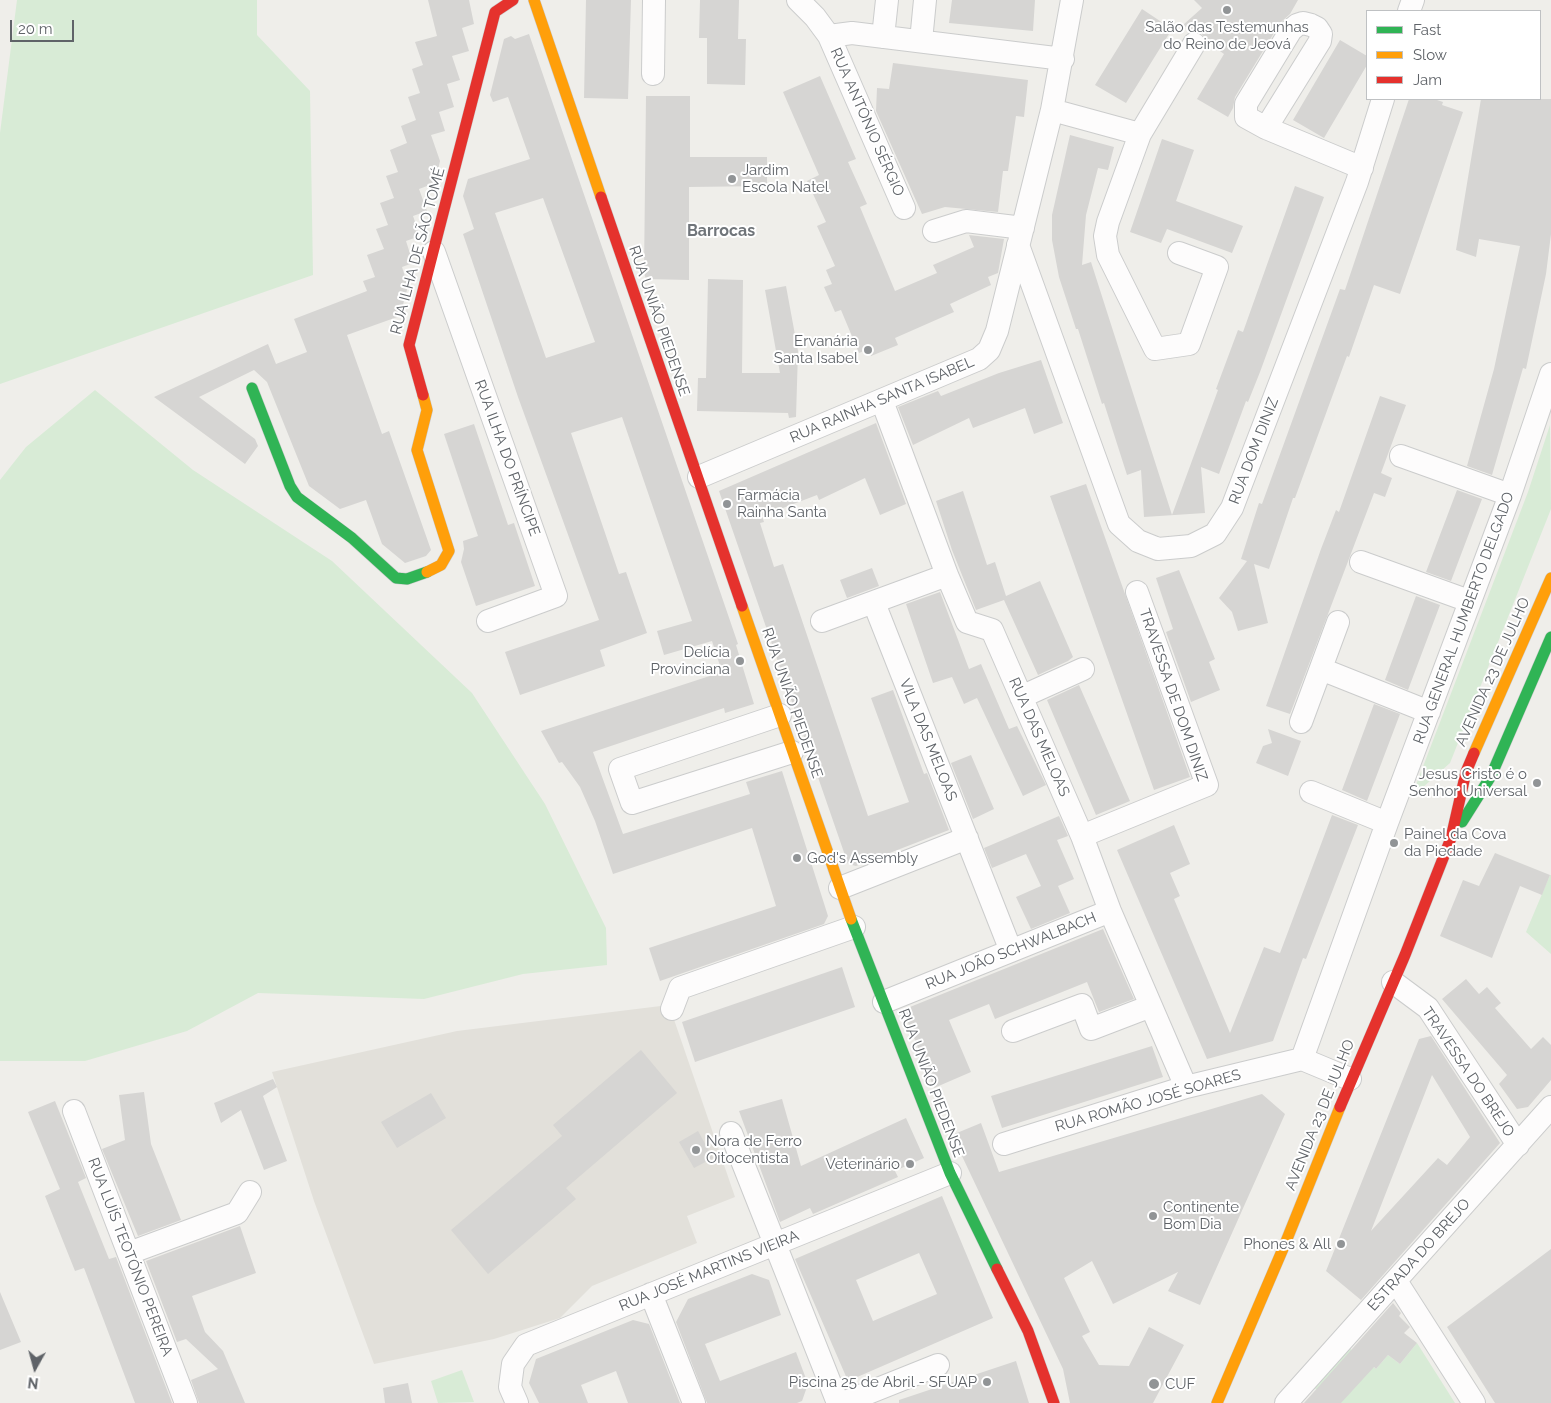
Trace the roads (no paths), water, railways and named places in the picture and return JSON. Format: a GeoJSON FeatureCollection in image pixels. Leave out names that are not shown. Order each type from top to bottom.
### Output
{"type":"FeatureCollection","features":[{"type":"Feature","properties":{"kind":"street","name":"RUA ILHA DE SÃO TOMÉ"},"geometry":{"type":"LineString","coordinates":[[252,388],[294,493],[352,538],[393,577],[407,580],[441,565],[449,551],[448,544],[417,450],[418,439],[427,410],[409,348],[495,12],[513,0]]}},
{"type":"Feature","properties":{"kind":"street","name":"RUA UNIÃO PIEDENSE"},"geometry":{"type":"LineString","coordinates":[[534,0],[660,371],[699,478],[792,752],[854,927],[950,1173],[1028,1331],[1054,1403]]}},
{"type":"Feature","properties":{"kind":"street"},"geometry":{"type":"LineString","coordinates":[[653,74],[654,0]]}},
{"type":"Feature","properties":{"kind":"street","name":"RUA ANTÓNIO SÉRGIO"},"geometry":{"type":"LineString","coordinates":[[798,0],[815,16],[829,36],[904,208]]}},
{"type":"Feature","properties":{"kind":"street"},"geometry":{"type":"LineString","coordinates":[[883,37],[887,0]]}},
{"type":"Feature","properties":{"kind":"street"},"geometry":{"type":"LineString","coordinates":[[921,41],[925,0]]}},
{"type":"Feature","properties":{"kind":"street","name":"RUA RAINHA SANTA ISABEL"},"geometry":{"type":"LineString","coordinates":[[699,478],[882,401],[985,355],[997,332],[1052,110],[1063,59],[1072,0]]}},
{"type":"Feature","properties":{"kind":"street","name":"RUA ANTÓNIO SÉRGIO"},"geometry":{"type":"LineString","coordinates":[[829,36],[847,33],[1063,59]]}},
{"type":"Feature","properties":{"kind":"street"},"geometry":{"type":"LineString","coordinates":[[1179,253],[1217,267],[1188,344],[1155,350],[1108,255],[1105,243],[1108,222],[1140,134],[1194,44]]}},
{"type":"Feature","properties":{"kind":"street","name":"RUA DOM DINIZ"},"geometry":{"type":"LineString","coordinates":[[1021,236],[1119,524],[1138,541],[1158,548],[1191,546],[1215,534],[1232,508],[1362,168],[1383,100]]}},
{"type":"Feature","properties":{"kind":"street"},"geometry":{"type":"LineString","coordinates":[[1052,110],[1140,134]]}},
{"type":"Feature","properties":{"kind":"street"},"geometry":{"type":"LineString","coordinates":[[1266,128],[1362,168]]}},
{"type":"Feature","properties":{"kind":"street"},"geometry":{"type":"LineString","coordinates":[[934,231],[966,221],[1021,236]]}},
{"type":"Feature","properties":{"kind":"street","name":"RUA ILHA DO PRÍNCIPE"},"geometry":{"type":"LineString","coordinates":[[434,252],[556,596],[488,621]]}},
{"type":"Feature","properties":{"kind":"street","name":"RUA GENERAL HUMBERTO DELGADO"},"geometry":{"type":"LineString","coordinates":[[1302,1060],[1386,823],[1510,495],[1551,374]]}},
{"type":"Feature","properties":{"kind":"street","name":"RUA DAS MELOAS"},"geometry":{"type":"LineString","coordinates":[[882,401],[947,575],[967,622],[992,630],[1082,836],[1110,911],[1186,1087]]}},
{"type":"Feature","properties":{"kind":"street"},"geometry":{"type":"LineString","coordinates":[[1401,456],[1510,495]]}},
{"type":"Feature","properties":{"kind":"street"},"geometry":{"type":"LineString","coordinates":[[1361,562],[1469,601]]}},
{"type":"Feature","properties":{"kind":"street"},"geometry":{"type":"LineString","coordinates":[[822,621],[947,575]]}},
{"type":"Feature","properties":{"kind":"street","name":"AVENIDA 23 DE JULHO"},"geometry":{"type":"LineString","coordinates":[[1217,1403],[1285,1244],[1350,1079],[1393,982],[1451,838],[1466,772],[1551,578]]}},
{"type":"Feature","properties":{"kind":"street","name":"TRAVESSA DE DOM DINIZ"},"geometry":{"type":"LineString","coordinates":[[1082,836],[1207,785],[1137,592]]}},
{"type":"Feature","properties":{"kind":"street","name":"VILA DAS MELOAS"},"geometry":{"type":"LineString","coordinates":[[874,602],[1011,950]]}},
{"type":"Feature","properties":{"kind":"street"},"geometry":{"type":"LineString","coordinates":[[1301,722],[1338,622]]}},
{"type":"Feature","properties":{"kind":"street","name":"AVENIDA 23 DE JULHO"},"geometry":{"type":"LineString","coordinates":[[1451,838],[1491,776],[1551,638]]}},
{"type":"Feature","properties":{"kind":"street"},"geometry":{"type":"LineString","coordinates":[[1021,698],[1083,669]]}},
{"type":"Feature","properties":{"kind":"street"},"geometry":{"type":"LineString","coordinates":[[1321,669],[1429,712]]}},
{"type":"Feature","properties":{"kind":"street"},"geometry":{"type":"LineString","coordinates":[[780,715],[620,769],[632,803],[792,752]]}},
{"type":"Feature","properties":{"kind":"street"},"geometry":{"type":"LineString","coordinates":[[1311,792],[1386,823]]}},
{"type":"Feature","properties":{"kind":"street"},"geometry":{"type":"LineString","coordinates":[[840,888],[966,838]]}},
{"type":"Feature","properties":{"kind":"street","name":"RUA JOÃO SCHWALBACH"},"geometry":{"type":"LineString","coordinates":[[884,1002],[1110,911]]}},
{"type":"Feature","properties":{"kind":"street"},"geometry":{"type":"LineString","coordinates":[[672,1009],[680,988],[854,927]]}},
{"type":"Feature","properties":{"kind":"street","name":"TRAVESSA DO BREJO"},"geometry":{"type":"LineString","coordinates":[[1393,982],[1428,1008],[1518,1145]]}},
{"type":"Feature","properties":{"kind":"street"},"geometry":{"type":"LineString","coordinates":[[1013,1031],[1082,1005],[1091,1029],[1152,1006]]}},
{"type":"Feature","properties":{"kind":"street"},"geometry":{"type":"LineString","coordinates":[[1302,1060],[1350,1079]]}},
{"type":"Feature","properties":{"kind":"street","name":"RUA ROMÃO JOSÉ SOARES"},"geometry":{"type":"LineString","coordinates":[[1004,1144],[1186,1087],[1302,1060]]}},
{"type":"Feature","properties":{"kind":"street","name":"ESTRADA DO BREJO"},"geometry":{"type":"LineString","coordinates":[[1286,1403],[1551,1107]]}},
{"type":"Feature","properties":{"kind":"street","name":"RUA LUÍS TEOTÓNIO PEREIRA"},"geometry":{"type":"LineString","coordinates":[[74,1111],[186,1403]]}},
{"type":"Feature","properties":{"kind":"street"},"geometry":{"type":"LineString","coordinates":[[731,1133],[838,1403]]}},
{"type":"Feature","properties":{"kind":"street","name":"RUA JOSÉ MARTINS VIEIRA"},"geometry":{"type":"LineString","coordinates":[[517,1403],[510,1387],[513,1364],[526,1345],[950,1173]]}},
{"type":"Feature","properties":{"kind":"street"},"geometry":{"type":"LineString","coordinates":[[129,1253],[237,1213],[250,1192]]}},
{"type":"Feature","properties":{"kind":"street"},"geometry":{"type":"LineString","coordinates":[[1396,1281],[1474,1403]]}},
{"type":"Feature","properties":{"kind":"street"},"geometry":{"type":"LineString","coordinates":[[651,1294],[694,1403]]}},
{"type":"Feature","properties":{"kind":"street"},"geometry":{"type":"LineString","coordinates":[[843,1403],[938,1365]]}},
{"type":"Feature","properties":{"kind":"place","name":"Salão das Testemunhas do Reino de Jeová"},"geometry":{"type":"Point","coordinates":[1227,10]}},
{"type":"Feature","properties":{"kind":"place","name":"Jardim Escola Natel"},"geometry":{"type":"Point","coordinates":[732,179]}},
{"type":"Feature","properties":{"kind":"place","name":"Ervanária Santa Isabel"},"geometry":{"type":"Point","coordinates":[868,350]}},
{"type":"Feature","properties":{"kind":"place","name":"Farmácia Rainha Santa"},"geometry":{"type":"Point","coordinates":[727,504]}},
{"type":"Feature","properties":{"kind":"place","name":"Delícia Provinciana"},"geometry":{"type":"Point","coordinates":[740,661]}},
{"type":"Feature","properties":{"kind":"place","name":"Jesus Cristo é o Senhor Universal"},"geometry":{"type":"Point","coordinates":[1537,783]}},
{"type":"Feature","properties":{"kind":"place","name":"Painel da Cova da Piedade"},"geometry":{"type":"Point","coordinates":[1394,843]}},
{"type":"Feature","properties":{"kind":"place","name":"God's Assembly"},"geometry":{"type":"Point","coordinates":[797,858]}},
{"type":"Feature","properties":{"kind":"place","name":"Nora de Ferro Oitocentista"},"geometry":{"type":"Point","coordinates":[696,1150]}},
{"type":"Feature","properties":{"kind":"place","name":"Veterinário"},"geometry":{"type":"Point","coordinates":[910,1164]}},
{"type":"Feature","properties":{"kind":"place","name":"Continente Bom Dia"},"geometry":{"type":"Point","coordinates":[1153,1216]}},
{"type":"Feature","properties":{"kind":"place","name":"Phones & All"},"geometry":{"type":"Point","coordinates":[1341,1244]}},
{"type":"Feature","properties":{"kind":"place","name":"Piscina 25 de Abril - SFUAP"},"geometry":{"type":"Point","coordinates":[987,1382]}},
{"type":"Feature","properties":{"kind":"place","name":"CUF"},"geometry":{"type":"Point","coordinates":[1154,1384]}},
{"type":"Feature","properties":{"kind":"district","name":"Barrocas"},"geometry":{"type":"Point","coordinates":[721,231]}}]}
